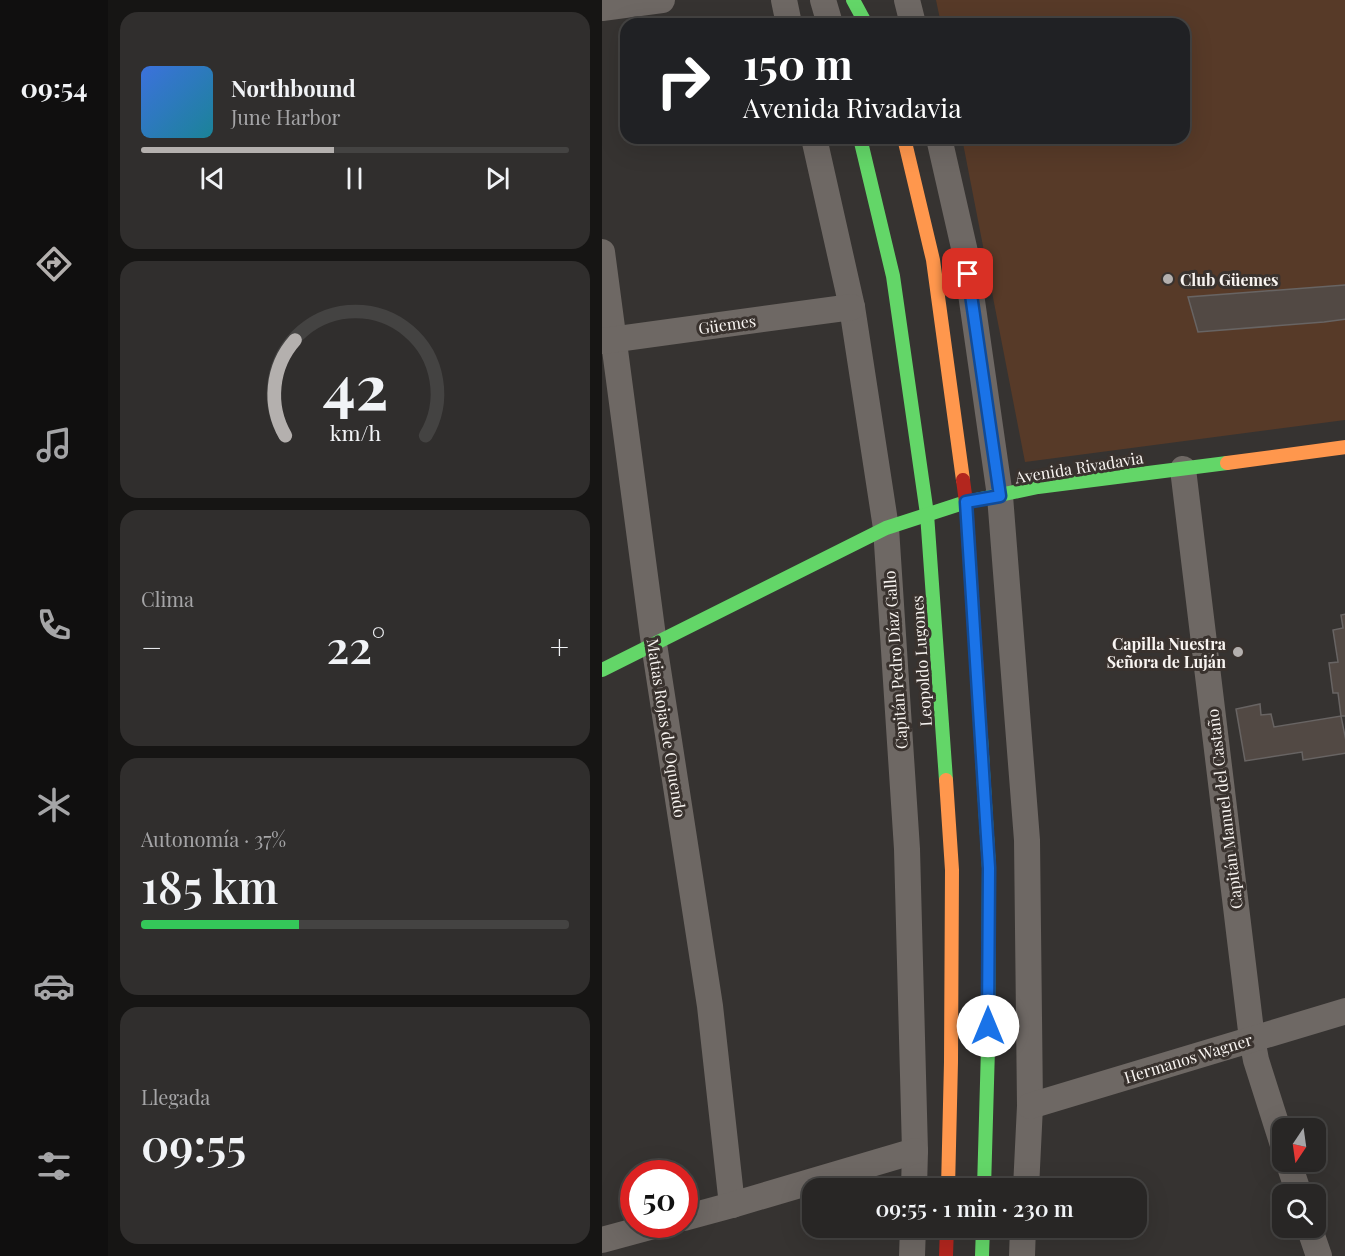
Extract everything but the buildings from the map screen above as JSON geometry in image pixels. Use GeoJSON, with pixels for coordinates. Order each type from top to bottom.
{"type":"FeatureCollection","features":[{"type":"Feature","properties":{"kind":"main road"},"geometry":{"type":"LineString","coordinates":[[853,0],[863,18]]}},
{"type":"Feature","properties":{"kind":"main road","name":"Leopoldo Lugones"},"geometry":{"type":"LineString","coordinates":[[861,144],[893,276],[927,514],[952,870],[948,1178]]}},
{"type":"Feature","properties":{"kind":"main road"},"geometry":{"type":"LineString","coordinates":[[905,144],[933,260],[966,502],[989,868],[984,1178]]}},
{"type":"Feature","properties":{"kind":"main road","name":"Avenida Rivadavia"},"geometry":{"type":"LineString","coordinates":[[602,670],[886,528],[966,502],[1038,487],[1346,447]]}},
{"type":"Feature","properties":{"kind":"main road"},"geometry":{"type":"LineString","coordinates":[[946,1256],[947,1238]]}},
{"type":"Feature","properties":{"kind":"main road"},"geometry":{"type":"LineString","coordinates":[[982,1256],[983,1238]]}},
{"type":"Feature","properties":{"kind":"street"},"geometry":{"type":"LineString","coordinates":[[602,8],[662,0]]}},
{"type":"Feature","properties":{"kind":"street"},"geometry":{"type":"LineString","coordinates":[[784,0],[788,18]]}},
{"type":"Feature","properties":{"kind":"street"},"geometry":{"type":"LineString","coordinates":[[869,0],[874,18]]}},
{"type":"Feature","properties":{"kind":"street"},"geometry":{"type":"LineString","coordinates":[[907,0],[912,18]]}},
{"type":"Feature","properties":{"kind":"street","name":"Capitán Pedro Díaz Gallo"},"geometry":{"type":"LineString","coordinates":[[815,144],[852,307],[886,528],[908,849],[914,1178]]}},
{"type":"Feature","properties":{"kind":"street"},"geometry":{"type":"LineString","coordinates":[[940,144],[965,252],[1000,496],[1027,840],[1030,1106],[1026,1178]]}},
{"type":"Feature","properties":{"kind":"street","name":"Matias Rojas de Oquendo"},"geometry":{"type":"LineString","coordinates":[[602,252],[608,340],[710,1006],[732,1205]]}},
{"type":"Feature","properties":{"kind":"street","name":"Güemes"},"geometry":{"type":"LineString","coordinates":[[608,340],[852,307]]}},
{"type":"Feature","properties":{"kind":"street","name":"Capitán Manuel del Castaño"},"geometry":{"type":"LineString","coordinates":[[1183,469],[1252,1039],[1256,1060],[1274,1118]]}},
{"type":"Feature","properties":{"kind":"street","name":"Hermanos Wagner"},"geometry":{"type":"LineString","coordinates":[[1030,1106],[1346,1011]]}},
{"type":"Feature","properties":{"kind":"street"},"geometry":{"type":"LineString","coordinates":[[698,1214],[915,1151]]}},
{"type":"Feature","properties":{"kind":"street"},"geometry":{"type":"LineString","coordinates":[[602,1240],[620,1235]]}},
{"type":"Feature","properties":{"kind":"street"},"geometry":{"type":"LineString","coordinates":[[912,1238],[912,1256]]}},
{"type":"Feature","properties":{"kind":"street"},"geometry":{"type":"LineString","coordinates":[[1022,1256],[1023,1238]]}},
{"type":"Feature","properties":{"kind":"street"},"geometry":{"type":"LineString","coordinates":[[1313,1238],[1319,1256]]}},
{"type":"Feature","properties":{"kind":"shaded area","name":"Club Güemes"},"geometry":{"type":"Polygon","coordinates":[[[936,0],[1345,0],[1345,420],[1025,462],[963,144],[1190,144],[1190,18],[940,18],[936,0]]]}},
{"type":"Feature","properties":{"kind":"traffic: fast"},"geometry":{"type":"LineString","coordinates":[[853,0],[863,18]]}},
{"type":"Feature","properties":{"kind":"traffic: fast"},"geometry":{"type":"LineString","coordinates":[[861,144],[893,276],[927,514],[946,780]]}},
{"type":"Feature","properties":{"kind":"traffic: fast"},"geometry":{"type":"LineString","coordinates":[[602,670],[886,528],[966,502],[1038,487],[1227,463]]}},
{"type":"Feature","properties":{"kind":"traffic: fast"},"geometry":{"type":"LineString","coordinates":[[981,738],[989,868],[984,1178]]}},
{"type":"Feature","properties":{"kind":"traffic: fast"},"geometry":{"type":"LineString","coordinates":[[982,1256],[983,1238]]}},
{"type":"Feature","properties":{"kind":"traffic: slow"},"geometry":{"type":"LineString","coordinates":[[905,144],[933,260],[963,480]]}},
{"type":"Feature","properties":{"kind":"traffic: slow"},"geometry":{"type":"LineString","coordinates":[[1227,463],[1346,447]]}},
{"type":"Feature","properties":{"kind":"traffic: slow"},"geometry":{"type":"LineString","coordinates":[[946,780],[952,870],[948,1178]]}},
{"type":"Feature","properties":{"kind":"traffic: jam"},"geometry":{"type":"LineString","coordinates":[[963,480],[981,738]]}},
{"type":"Feature","properties":{"kind":"traffic: jam"},"geometry":{"type":"LineString","coordinates":[[946,1256],[947,1238]]}},
{"type":"Feature","properties":{"kind":"place","name":"Club Güemes"},"geometry":{"type":"Point","coordinates":[1168,279]}},
{"type":"Feature","properties":{"kind":"place","name":"Capilla Nuestra Señora de Luján"},"geometry":{"type":"Point","coordinates":[1238,652]}},
{"type":"Feature","properties":{"kind":"route"},"geometry":{"type":"LineString","coordinates":[[968,274],[1000,496],[966,502],[989,868],[988,1026]]}}]}
